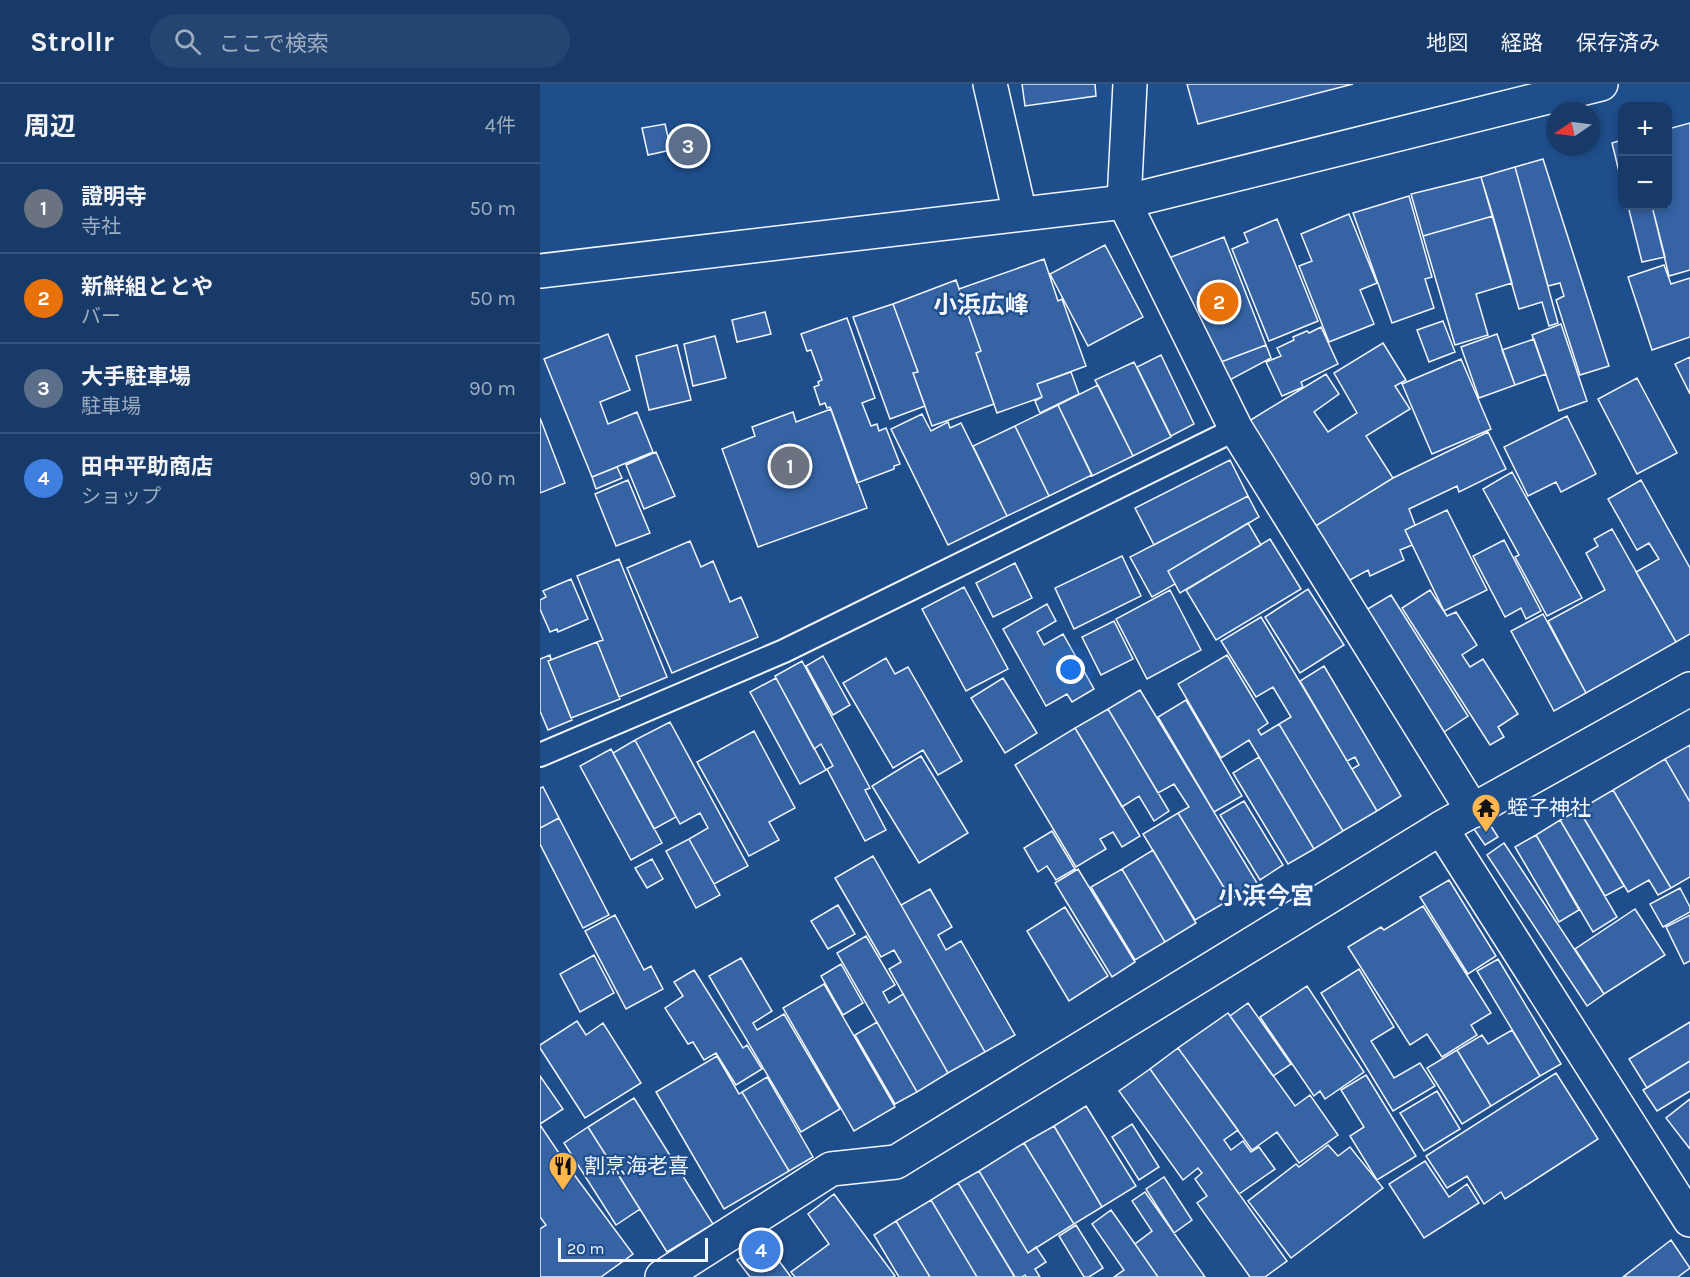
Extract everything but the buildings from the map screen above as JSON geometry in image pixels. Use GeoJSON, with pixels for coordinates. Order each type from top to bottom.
{"type":"FeatureCollection","features":[{"type":"Feature","properties":{"kind":"street"},"geometry":{"type":"LineString","coordinates":[[990,84],[1020,214]]}},
{"type":"Feature","properties":{"kind":"street"},"geometry":{"type":"LineString","coordinates":[[1130,84],[1124,202],[1236,429],[1473,811]]}},
{"type":"Feature","properties":{"kind":"street"},"geometry":{"type":"LineString","coordinates":[[540,270],[1124,202],[1601,84]]}},
{"type":"Feature","properties":{"kind":"street"},"geometry":{"type":"LineString","coordinates":[[662,1277],[831,1169],[896,1162],[1441,828],[1690,690]]}},
{"type":"Feature","properties":{"kind":"street"},"geometry":{"type":"LineString","coordinates":[[1441,828],[1690,1220]]}},
{"type":"Feature","properties":{"kind":"lane"},"geometry":{"type":"LineString","coordinates":[[540,755],[784,651],[1236,429]]}},
{"type":"Feature","properties":{"kind":"place","name":"大手駐車場"},"geometry":{"type":"Point","coordinates":[688,146]}},
{"type":"Feature","properties":{"kind":"place","name":"新鮮組ととや"},"geometry":{"type":"Point","coordinates":[1219,302]}},
{"type":"Feature","properties":{"kind":"place","name":"證明寺"},"geometry":{"type":"Point","coordinates":[790,466]}},
{"type":"Feature","properties":{"kind":"place","name":"蛭子神社"},"geometry":{"type":"Point","coordinates":[1486,834]}},
{"type":"Feature","properties":{"kind":"place","name":"割烹海老喜"},"geometry":{"type":"Point","coordinates":[563,1192]}},
{"type":"Feature","properties":{"kind":"place","name":"田中平助商店"},"geometry":{"type":"Point","coordinates":[761,1250]}},
{"type":"Feature","properties":{"kind":"district","name":"小浜広峰"},"geometry":{"type":"Point","coordinates":[981,305]}},
{"type":"Feature","properties":{"kind":"district","name":"小浜今宮"},"geometry":{"type":"Point","coordinates":[1266,896]}}]}
